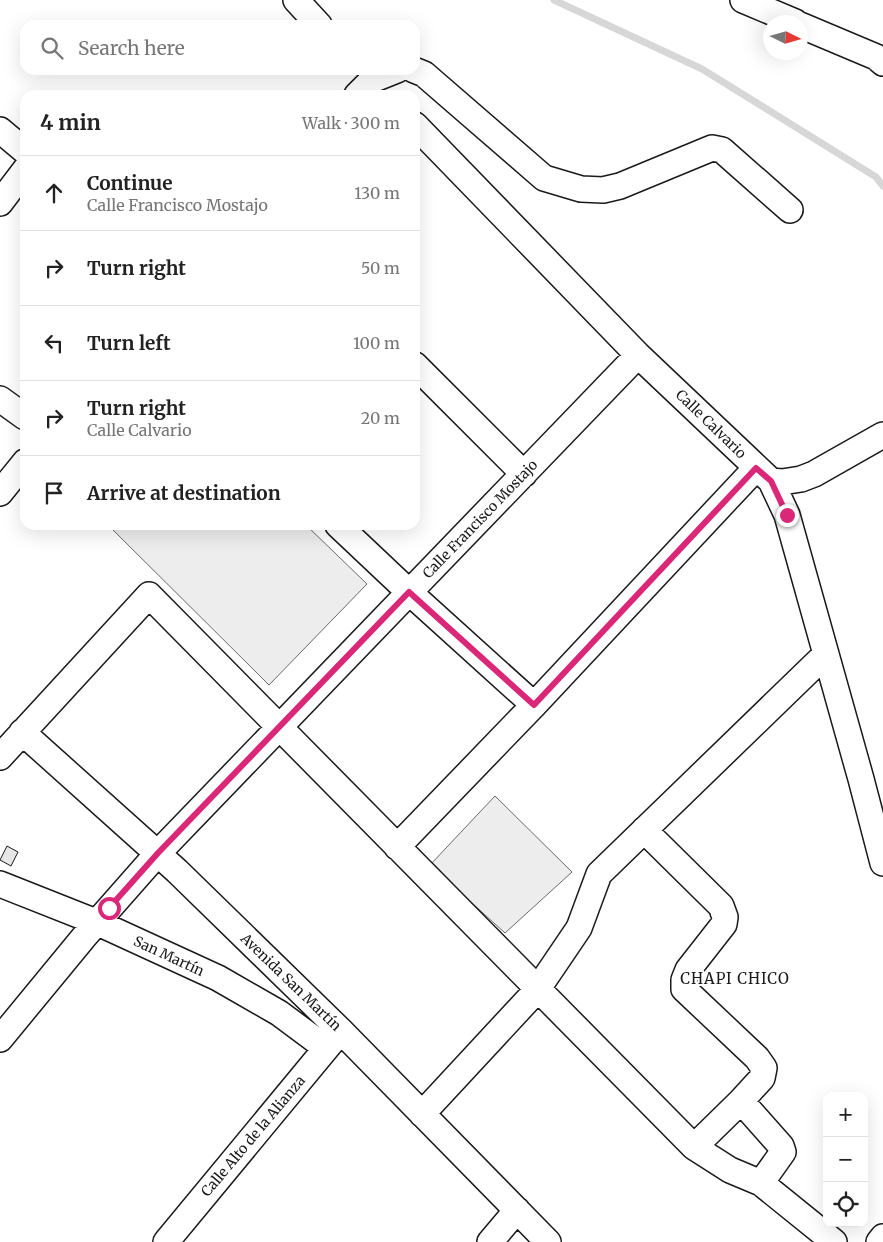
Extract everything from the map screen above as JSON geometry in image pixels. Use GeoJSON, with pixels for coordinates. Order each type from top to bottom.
{"type":"FeatureCollection","features":[{"type":"Feature","properties":{"kind":"street"},"geometry":{"type":"LineString","coordinates":[[296,0],[315,20]]}},
{"type":"Feature","properties":{"kind":"street"},"geometry":{"type":"LineString","coordinates":[[743,0],[778,15]]}},
{"type":"Feature","properties":{"kind":"street"},"geometry":{"type":"LineString","coordinates":[[808,28],[876,57],[883,63]]}},
{"type":"Feature","properties":{"kind":"street"},"geometry":{"type":"LineString","coordinates":[[420,72],[544,178],[581,189],[603,190],[620,186],[712,148],[722,150],[790,210]]}},
{"type":"Feature","properties":{"kind":"street"},"geometry":{"type":"LineString","coordinates":[[369,85],[388,75]]}},
{"type":"Feature","properties":{"kind":"street","name":"Calle Calvario"},"geometry":{"type":"LineString","coordinates":[[420,129],[638,354],[764,474],[787,515],[883,863]]}},
{"type":"Feature","properties":{"kind":"street"},"geometry":{"type":"LineString","coordinates":[[0,130],[20,147]]}},
{"type":"Feature","properties":{"kind":"street"},"geometry":{"type":"LineString","coordinates":[[0,203],[20,177]]}},
{"type":"Feature","properties":{"kind":"street","name":"Calle Francisco Mostajo"},"geometry":{"type":"LineString","coordinates":[[0,1039],[96,922],[158,853],[638,354]]}},
{"type":"Feature","properties":{"kind":"street"},"geometry":{"type":"LineString","coordinates":[[420,370],[524,474]]}},
{"type":"Feature","properties":{"kind":"street"},"geometry":{"type":"LineString","coordinates":[[0,399],[20,413]]}},
{"type":"Feature","properties":{"kind":"street"},"geometry":{"type":"LineString","coordinates":[[397,847],[534,705],[764,474],[782,482],[801,479],[822,470],[883,435]]}},
{"type":"Feature","properties":{"kind":"street"},"geometry":{"type":"LineString","coordinates":[[0,493],[20,468]]}},
{"type":"Feature","properties":{"kind":"street"},"geometry":{"type":"LineString","coordinates":[[343,530],[534,705]]}},
{"type":"Feature","properties":{"kind":"street"},"geometry":{"type":"LineString","coordinates":[[0,757],[149,595],[694,1148],[730,1170],[761,1183],[834,1242]]}},
{"type":"Feature","properties":{"kind":"street"},"geometry":{"type":"LineString","coordinates":[[422,1114],[537,990],[579,928],[598,874],[826,654]]}},
{"type":"Feature","properties":{"kind":"street","name":"Avenida San Martín"},"geometry":{"type":"LineString","coordinates":[[22,732],[158,853],[334,1039],[422,1114],[548,1242]]}},
{"type":"Feature","properties":{"kind":"street"},"geometry":{"type":"LineString","coordinates":[[644,830],[721,906],[725,917],[724,924],[688,970],[684,980],[684,989],[757,1058],[764,1068],[762,1078],[694,1148]]}},
{"type":"Feature","properties":{"kind":"street","name":"San Martín"},"geometry":{"type":"LineString","coordinates":[[0,884],[96,922],[218,978],[279,1012],[334,1039]]}},
{"type":"Feature","properties":{"kind":"street","name":"Calle Alto de la Alianza"},"geometry":{"type":"LineString","coordinates":[[166,1242],[334,1039]]}},
{"type":"Feature","properties":{"kind":"street"},"geometry":{"type":"LineString","coordinates":[[741,1101],[781,1146],[783,1152],[761,1183]]}},
{"type":"Feature","properties":{"kind":"street"},"geometry":{"type":"LineString","coordinates":[[490,1242],[517,1210]]}},
{"type":"Feature","properties":{"kind":"street"},"geometry":{"type":"LineString","coordinates":[[878,1242],[883,1237]]}},
{"type":"Feature","properties":{"kind":"shaded area"},"geometry":{"type":"Polygon","coordinates":[[[113,530],[311,530],[367,584],[269,685],[113,530]]]}},
{"type":"Feature","properties":{"kind":"shaded area"},"geometry":{"type":"Polygon","coordinates":[[[495,796],[572,872],[505,933],[430,865],[495,796]]]}},
{"type":"Feature","properties":{"kind":"building"},"geometry":{"type":"Polygon","coordinates":[[[7,846],[18,852],[11,866],[0,860],[7,846]]]}},
{"type":"Feature","properties":{"kind":"waterway"},"geometry":{"type":"LineString","coordinates":[[554,0],[702,69],[876,177],[883,186]]}},
{"type":"Feature","properties":{"kind":"district","name":"CHAPI CHICO"},"geometry":{"type":"Point","coordinates":[735,979]}},
{"type":"Feature","properties":{"kind":"route"},"geometry":{"type":"LineString","coordinates":[[109,908],[158,853],[409,592],[534,705],[756,468],[771,481],[787,515]]}}]}
